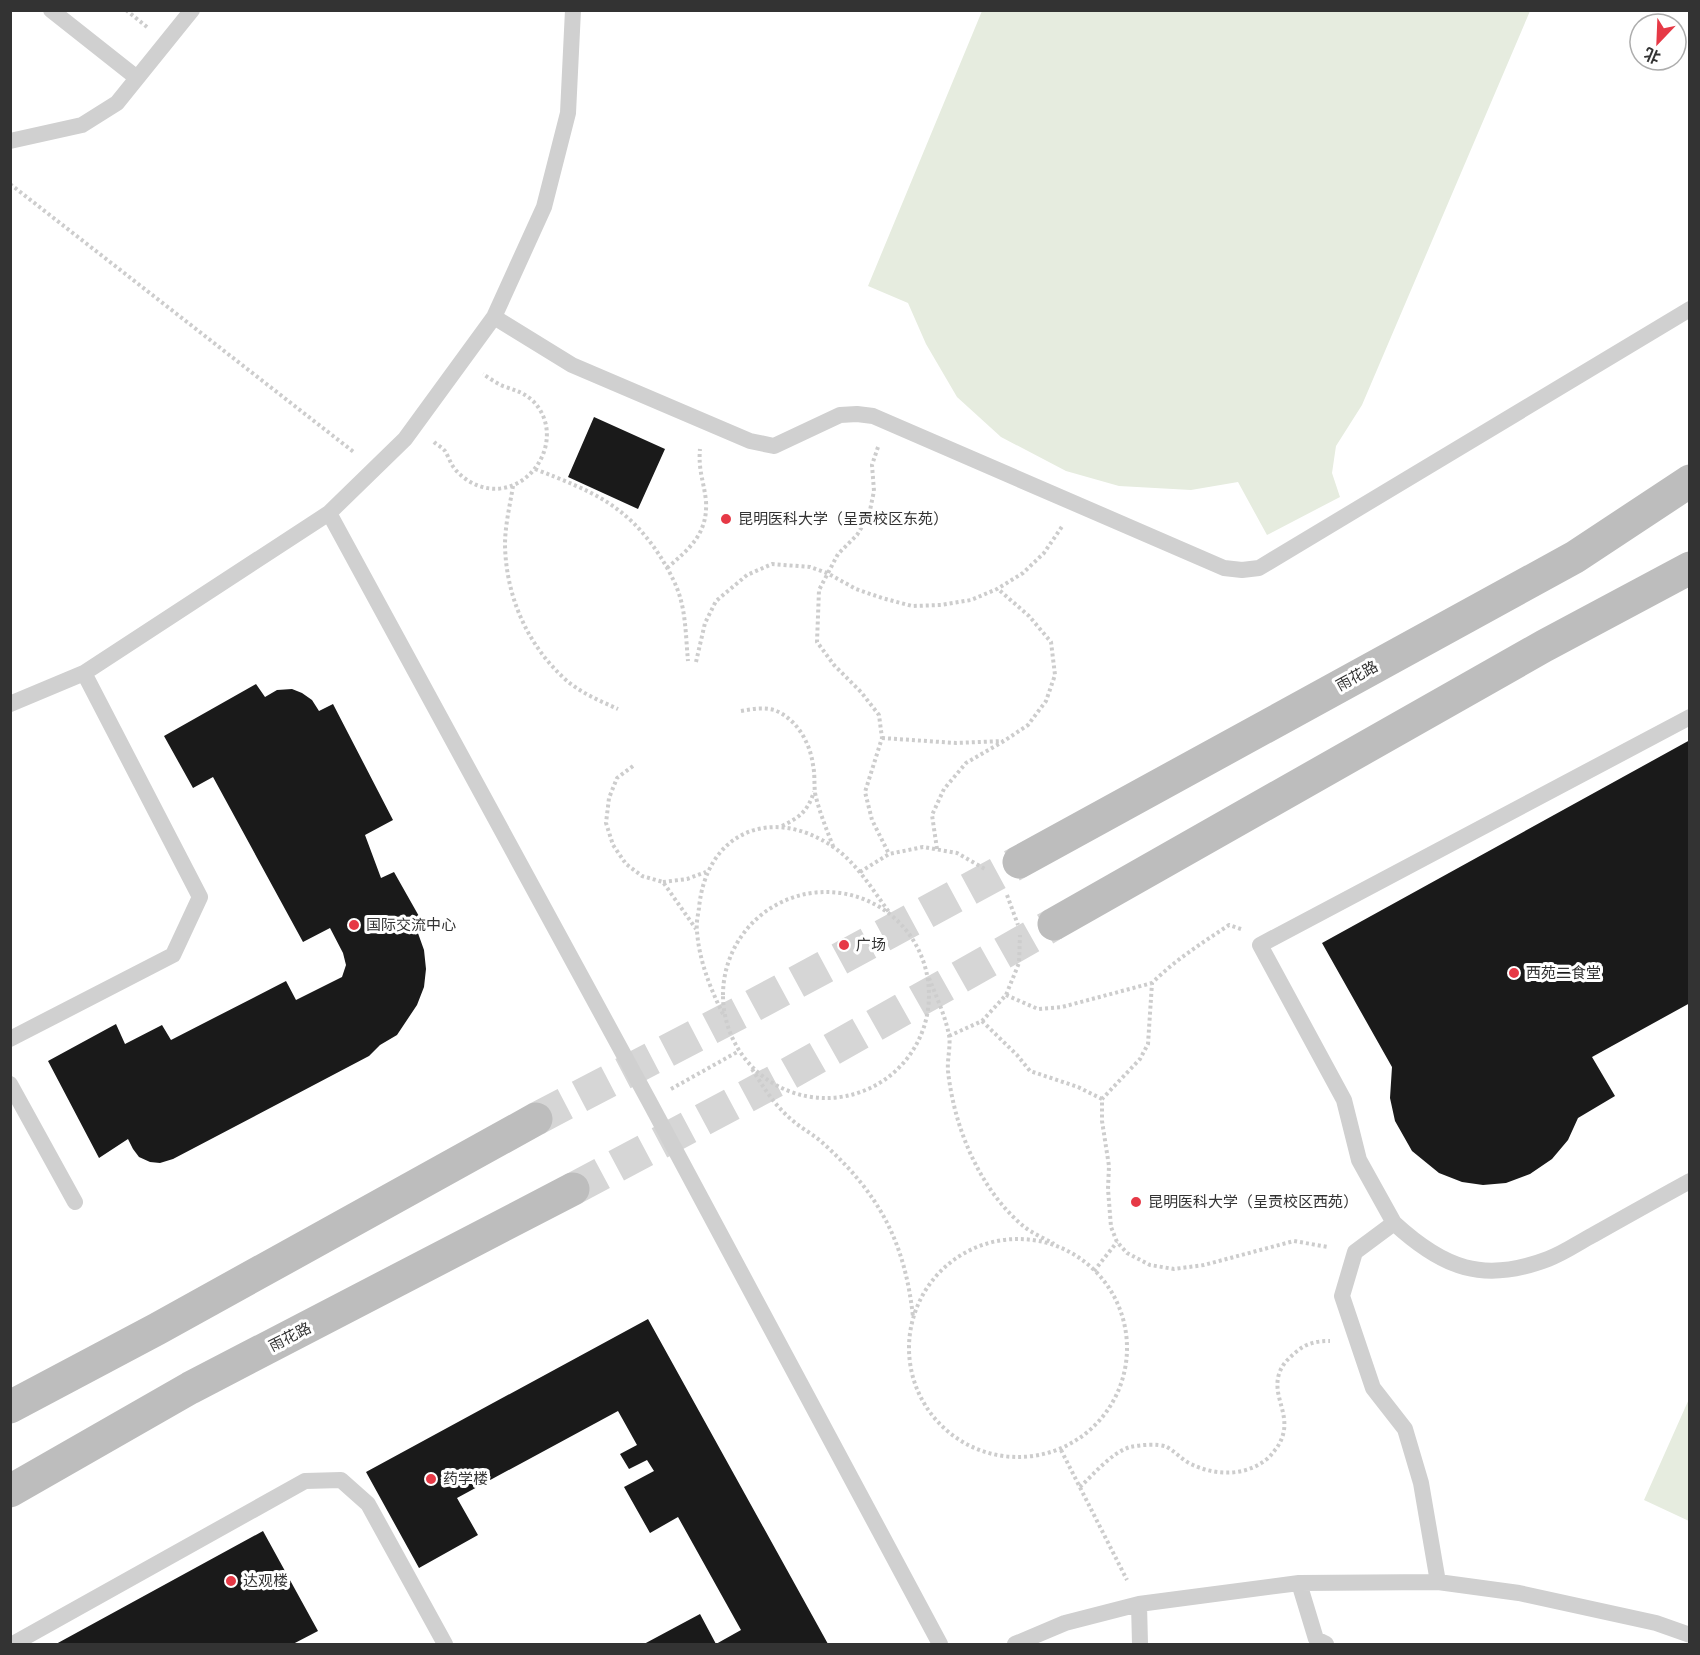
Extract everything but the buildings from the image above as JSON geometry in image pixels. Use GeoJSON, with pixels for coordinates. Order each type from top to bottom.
{"type":"FeatureCollection","features":[{"type":"Feature","properties":{"kind":"street","name":"雨花路"},"geometry":{"type":"LineString","coordinates":[[1010,875],[1575,557],[1689,481]]}},
{"type":"Feature","properties":{"kind":"street"},"geometry":{"type":"LineString","coordinates":[[1054,924],[1544,646],[1689,568]]}},
{"type":"Feature","properties":{"kind":"street"},"geometry":{"type":"LineString","coordinates":[[10,1407],[536,1119]]}},
{"type":"Feature","properties":{"kind":"street","name":"雨花路"},"geometry":{"type":"LineString","coordinates":[[10,1491],[190,1389],[573,1189]]}},
{"type":"Feature","properties":{"kind":"lane"},"geometry":{"type":"LineString","coordinates":[[51,10],[137,78]]}},
{"type":"Feature","properties":{"kind":"lane"},"geometry":{"type":"LineString","coordinates":[[10,141],[82,125],[117,103],[192,10]]}},
{"type":"Feature","properties":{"kind":"lane"},"geometry":{"type":"LineString","coordinates":[[10,704],[84,673],[329,513],[405,439],[494,317],[543,207],[568,113],[573,10]]}},
{"type":"Feature","properties":{"kind":"lane"},"geometry":{"type":"LineString","coordinates":[[494,317],[572,365],[750,441],[774,446],[840,416],[858,414],[873,416],[1224,568],[1242,570],[1259,568],[1689,309]]}},
{"type":"Feature","properties":{"kind":"lane"},"geometry":{"type":"LineString","coordinates":[[329,513],[649,1101],[940,1644]]}},
{"type":"Feature","properties":{"kind":"lane"},"geometry":{"type":"LineString","coordinates":[[10,1039],[173,955],[200,897],[84,673]]}},
{"type":"Feature","properties":{"kind":"lane"},"geometry":{"type":"LineString","coordinates":[[1689,717],[1260,945],[1344,1100],[1359,1160],[1394,1223],[1417,1244],[1441,1259],[1468,1269],[1497,1272],[1549,1259],[1689,1180]]}},
{"type":"Feature","properties":{"kind":"lane"},"geometry":{"type":"LineString","coordinates":[[10,1084],[75,1202]]}},
{"type":"Feature","properties":{"kind":"lane"},"geometry":{"type":"LineString","coordinates":[[1394,1223],[1355,1251],[1342,1296],[1373,1388],[1405,1429],[1421,1483],[1438,1582]]}},
{"type":"Feature","properties":{"kind":"lane"},"geometry":{"type":"LineString","coordinates":[[13,1644],[305,1481],[341,1480],[368,1503],[445,1644]]}},
{"type":"Feature","properties":{"kind":"lane"},"geometry":{"type":"LineString","coordinates":[[1015,1644],[1065,1623],[1139,1605],[1299,1583],[1438,1582],[1542,1598],[1656,1623],[1689,1635]]}},
{"type":"Feature","properties":{"kind":"lane"},"geometry":{"type":"LineString","coordinates":[[1299,1583],[1316,1639],[1326,1644]]}},
{"type":"Feature","properties":{"kind":"lane"},"geometry":{"type":"LineString","coordinates":[[1139,1605],[1140,1644]]}},
{"type":"Feature","properties":{"kind":"path"},"geometry":{"type":"LineString","coordinates":[[10,184],[374,469]]}},
{"type":"Feature","properties":{"kind":"path"},"geometry":{"type":"LineString","coordinates":[[415,426],[445,451],[452,466],[464,479],[479,486],[497,489],[513,486],[528,477],[540,464],[546,448],[547,431],[542,415],[532,401],[518,390],[502,385],[461,362]]}},
{"type":"Feature","properties":{"kind":"path"},"geometry":{"type":"LineString","coordinates":[[889,422],[872,465],[874,491],[869,515],[858,535],[838,554],[819,590],[817,642],[834,665],[861,692],[879,715],[882,738],[865,792],[872,820],[889,854]]}},
{"type":"Feature","properties":{"kind":"path"},"geometry":{"type":"LineString","coordinates":[[667,568],[702,532],[706,502],[698,466],[700,448],[709,423]]}},
{"type":"Feature","properties":{"kind":"path"},"geometry":{"type":"LineString","coordinates":[[535,469],[589,492],[624,513],[646,535],[667,568],[680,597],[688,661]]}},
{"type":"Feature","properties":{"kind":"path"},"geometry":{"type":"LineString","coordinates":[[513,486],[505,544],[508,577],[517,610],[531,639],[566,680],[590,696],[618,709]]}},
{"type":"Feature","properties":{"kind":"path"},"geometry":{"type":"LineString","coordinates":[[696,662],[705,623],[716,601],[747,575],[772,564],[810,567],[827,573],[856,589],[912,606],[942,605],[970,600],[998,589],[1023,573],[1044,553],[1061,529],[1074,503]]}},
{"type":"Feature","properties":{"kind":"path"},"geometry":{"type":"LineString","coordinates":[[937,849],[932,815],[944,789],[966,763],[1028,725],[1046,701],[1055,675],[1051,642],[1029,616],[998,589]]}},
{"type":"Feature","properties":{"kind":"path"},"geometry":{"type":"LineString","coordinates":[[741,711],[758,708],[775,711],[795,724],[808,743],[813,765],[814,789],[833,847]]}},
{"type":"Feature","properties":{"kind":"path"},"geometry":{"type":"LineString","coordinates":[[882,738],[956,743],[1004,741]]}},
{"type":"Feature","properties":{"kind":"path"},"geometry":{"type":"LineString","coordinates":[[633,766],[617,778],[609,798],[606,823],[614,845],[626,864],[642,876],[663,882],[687,879],[707,872]]}},
{"type":"Feature","properties":{"kind":"path"},"geometry":{"type":"LineString","coordinates":[[781,826],[807,834],[833,847],[860,872],[891,915],[915,942],[949,1036],[948,1070],[954,1101],[965,1142],[980,1171],[999,1200],[1023,1226],[1086,1262],[1108,1286],[1123,1315],[1128,1347],[1124,1379],[1111,1409],[1089,1433],[1061,1450],[1021,1459],[980,1452],[945,1430],[920,1398],[908,1358],[913,1317],[909,1283],[898,1247],[881,1209],[859,1180],[824,1144],[791,1119],[771,1099],[739,1052],[709,985],[697,930],[700,900],[707,872],[719,852],[735,837],[755,830],[781,826],[798,818],[809,807],[814,789]]}},
{"type":"Feature","properties":{"kind":"path"},"geometry":{"type":"LineString","coordinates":[[860,872],[889,854],[923,847],[957,853],[987,870]]}},
{"type":"Feature","properties":{"kind":"path"},"geometry":{"type":"LineString","coordinates":[[949,1036],[982,1021],[1006,995],[1019,963],[1020,929],[1009,897],[1010,875]]}},
{"type":"Feature","properties":{"kind":"path"},"geometry":{"type":"LineString","coordinates":[[663,882],[697,930]]}},
{"type":"Feature","properties":{"kind":"path"},"geometry":{"type":"LineString","coordinates":[[724,1015],[723,979],[735,945],[757,917],[788,899],[824,892],[860,897],[891,915]]}},
{"type":"Feature","properties":{"kind":"path"},"geometry":{"type":"LineString","coordinates":[[1006,995],[1038,1009],[1062,1006],[1152,983],[1190,950],[1229,925],[1243,930],[1260,945]]}},
{"type":"Feature","properties":{"kind":"path"},"geometry":{"type":"LineString","coordinates":[[751,1067],[777,1086],[809,1097],[842,1098],[873,1087],[900,1067],[919,1041],[928,1009],[928,976]]}},
{"type":"Feature","properties":{"kind":"path"},"geometry":{"type":"LineString","coordinates":[[1152,983],[1148,1044],[1140,1059],[1102,1099],[1102,1121],[1109,1166],[1111,1227],[1117,1242],[1127,1253],[1149,1264],[1174,1269],[1204,1265],[1294,1241],[1355,1251]]}},
{"type":"Feature","properties":{"kind":"path"},"geometry":{"type":"LineString","coordinates":[[982,1021],[1030,1071],[1078,1087],[1102,1099]]}},
{"type":"Feature","properties":{"kind":"path"},"geometry":{"type":"LineString","coordinates":[[649,1101],[739,1052]]}},
{"type":"Feature","properties":{"kind":"path"},"geometry":{"type":"LineString","coordinates":[[913,1317],[931,1281],[962,1254],[993,1242],[1025,1239],[1057,1246]]}},
{"type":"Feature","properties":{"kind":"path"},"geometry":{"type":"LineString","coordinates":[[1094,1271],[1117,1242]]}},
{"type":"Feature","properties":{"kind":"path"},"geometry":{"type":"LineString","coordinates":[[1080,1487],[1113,1457],[1129,1448],[1147,1445],[1165,1446],[1191,1465],[1210,1471],[1230,1474],[1254,1467],[1269,1458],[1280,1442],[1286,1423],[1278,1390],[1279,1375],[1284,1364],[1302,1347],[1313,1342],[1328,1341],[1357,1346]]}},
{"type":"Feature","properties":{"kind":"path"},"geometry":{"type":"LineString","coordinates":[[1061,1450],[1139,1605]]}},
{"type":"Feature","properties":{"kind":"shaded area"},"geometry":{"type":"Polygon","coordinates":[[[982,11],[1530,11],[1362,405],[1336,446],[1332,473],[1340,497],[1267,535],[1238,482],[1191,490],[1119,486],[1066,471],[1001,437],[957,397],[926,344],[908,303],[868,286],[982,11]]]}},
{"type":"Feature","properties":{"kind":"shaded area"},"geometry":{"type":"Polygon","coordinates":[[[1689,1399],[1690,1521],[1644,1500],[1689,1399]]]}},
{"type":"Feature","properties":{"kind":"tunnel"},"geometry":{"type":"LineString","coordinates":[[536,1119],[745,1010],[1019,862]]}},
{"type":"Feature","properties":{"kind":"tunnel"},"geometry":{"type":"LineString","coordinates":[[573,1189],[781,1078],[1054,924]]}},
{"type":"Feature","properties":{"kind":"place","name":"昆明医科大学（呈贡校区东苑）"},"geometry":{"type":"Point","coordinates":[726,519]}},
{"type":"Feature","properties":{"kind":"place","name":"国际交流中心"},"geometry":{"type":"Point","coordinates":[354,925]}},
{"type":"Feature","properties":{"kind":"place","name":"广场"},"geometry":{"type":"Point","coordinates":[844,945]}},
{"type":"Feature","properties":{"kind":"place","name":"西苑二食堂"},"geometry":{"type":"Point","coordinates":[1514,973]}},
{"type":"Feature","properties":{"kind":"place","name":"昆明医科大学（呈贡校区西苑）"},"geometry":{"type":"Point","coordinates":[1136,1202]}},
{"type":"Feature","properties":{"kind":"place","name":"药学楼"},"geometry":{"type":"Point","coordinates":[431,1479]}},
{"type":"Feature","properties":{"kind":"place","name":"达观楼"},"geometry":{"type":"Point","coordinates":[231,1581]}}]}
